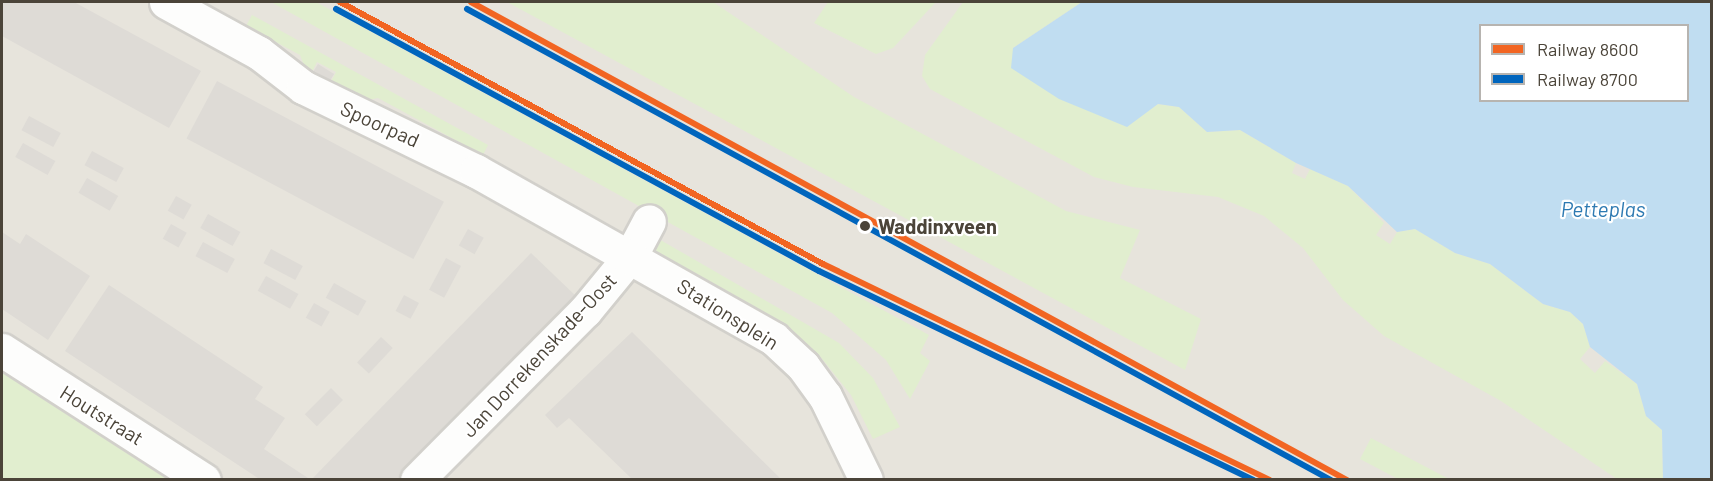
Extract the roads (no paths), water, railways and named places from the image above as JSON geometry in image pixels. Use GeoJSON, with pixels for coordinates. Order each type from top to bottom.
{"type":"FeatureCollection","features":[{"type":"Feature","properties":{"kind":"street","name":"Spoorpad"},"geometry":{"type":"LineString","coordinates":[[166,2],[259,53],[303,87],[351,113],[381,121],[631,255]]}},
{"type":"Feature","properties":{"kind":"street","name":"Jan Dorrekenskade-Oost"},"geometry":{"type":"LineString","coordinates":[[417,480],[585,311],[631,255],[649,221]]}},
{"type":"Feature","properties":{"kind":"street","name":"Stationsplein"},"geometry":{"type":"LineString","coordinates":[[631,255],[747,322],[803,366],[825,396],[866,480]]}},
{"type":"Feature","properties":{"kind":"street","name":"Houtstraat"},"geometry":{"type":"LineString","coordinates":[[2,350],[204,480]]}},
{"type":"Feature","properties":{"kind":"water","name":"Petteplas"},"geometry":{"type":"Polygon","coordinates":[[[1082,2],[1711,2],[1711,479],[1663,479],[1662,430],[1646,416],[1637,384],[1590,347],[1583,324],[1570,312],[1543,304],[1490,264],[1455,253],[1415,229],[1397,232],[1348,186],[1296,163],[1240,130],[1207,132],[1179,107],[1158,104],[1127,127],[1059,99],[1011,68],[1013,48],[1082,2]]]}},
{"type":"Feature","properties":{"kind":"rail line","name":"8600"},"geometry":{"type":"LineString","coordinates":[[340,2],[823,264],[1270,480]]}},
{"type":"Feature","properties":{"kind":"rail line","name":"8600"},"geometry":{"type":"LineString","coordinates":[[471,2],[1347,480]]}},
{"type":"Feature","properties":{"kind":"rail line","name":"8700"},"geometry":{"type":"LineString","coordinates":[[336,9],[819,271],[1253,480]]}},
{"type":"Feature","properties":{"kind":"rail line","name":"8700"},"geometry":{"type":"LineString","coordinates":[[467,9],[1331,480]]}},
{"type":"Feature","properties":{"kind":"place","name":"Waddinxveen"},"geometry":{"type":"Point","coordinates":[865,226]}}]}
